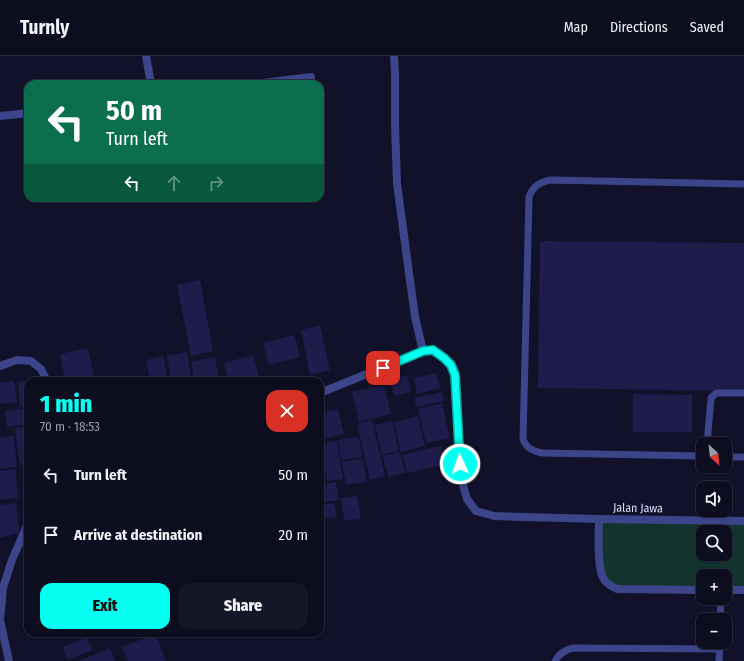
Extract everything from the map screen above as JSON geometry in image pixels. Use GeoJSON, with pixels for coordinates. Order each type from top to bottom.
{"type":"FeatureCollection","features":[{"type":"Feature","properties":{"kind":"street"},"geometry":{"type":"LineString","coordinates":[[146,56],[150,80]]}},
{"type":"Feature","properties":{"kind":"street"},"geometry":{"type":"LineString","coordinates":[[394,56],[397,184],[415,316],[423,351]]}},
{"type":"Feature","properties":{"kind":"street"},"geometry":{"type":"LineString","coordinates":[[287,80],[311,77]]}},
{"type":"Feature","properties":{"kind":"street"},"geometry":{"type":"LineString","coordinates":[[0,116],[24,113]]}},
{"type":"Feature","properties":{"kind":"street"},"geometry":{"type":"LineString","coordinates":[[324,391],[423,351],[433,350],[451,365],[455,375],[461,478],[467,499],[476,511],[494,516],[599,519]]}},
{"type":"Feature","properties":{"kind":"street"},"geometry":{"type":"LineString","coordinates":[[0,366],[17,360],[30,361],[41,368],[45,377]]}},
{"type":"Feature","properties":{"kind":"street","name":"Jalan Jawa"},"geometry":{"type":"LineString","coordinates":[[696,590],[617,589],[604,582],[600,568],[598,545],[599,519],[744,521]]}},
{"type":"Feature","properties":{"kind":"street"},"geometry":{"type":"LineString","coordinates":[[9,661],[0,620],[3,588],[12,560],[24,532]]}},
{"type":"Feature","properties":{"kind":"street"},"geometry":{"type":"LineString","coordinates":[[732,590],[744,590]]}},
{"type":"Feature","properties":{"kind":"lane"},"geometry":{"type":"LineString","coordinates":[[696,456],[543,453],[531,449],[524,442],[529,197],[532,190],[537,185],[544,181],[551,180],[744,184]]}},
{"type":"Feature","properties":{"kind":"lane"},"geometry":{"type":"LineString","coordinates":[[708,437],[711,398],[719,393],[744,393]]}},
{"type":"Feature","properties":{"kind":"lane"},"geometry":{"type":"LineString","coordinates":[[732,456],[744,457]]}},
{"type":"Feature","properties":{"kind":"lane"},"geometry":{"type":"LineString","coordinates":[[555,661],[561,653],[574,648],[696,646]]}},
{"type":"Feature","properties":{"kind":"lane"},"geometry":{"type":"LineString","coordinates":[[719,649],[719,661]]}},
{"type":"Feature","properties":{"kind":"green space"},"geometry":{"type":"Polygon","coordinates":[[[599,519],[744,521],[744,590],[732,590],[732,569],[696,569],[696,590],[617,589],[605,581],[599,519]]]}},
{"type":"Feature","properties":{"kind":"building"},"geometry":{"type":"Polygon","coordinates":[[[540,241],[744,243],[744,391],[538,388],[540,241]]]}},
{"type":"Feature","properties":{"kind":"building"},"geometry":{"type":"Polygon","coordinates":[[[200,280],[213,351],[191,356],[177,285],[200,280]]]}},
{"type":"Feature","properties":{"kind":"building"},"geometry":{"type":"Polygon","coordinates":[[[320,325],[330,370],[310,375],[301,330],[320,325]]]}},
{"type":"Feature","properties":{"kind":"building"},"geometry":{"type":"Polygon","coordinates":[[[294,335],[300,357],[269,365],[263,343],[294,335]]]}},
{"type":"Feature","properties":{"kind":"building"},"geometry":{"type":"Polygon","coordinates":[[[88,348],[94,376],[64,377],[60,354],[88,348]]]}},
{"type":"Feature","properties":{"kind":"building"},"geometry":{"type":"Polygon","coordinates":[[[187,352],[191,377],[170,377],[167,356],[187,352]]]}},
{"type":"Feature","properties":{"kind":"building"},"geometry":{"type":"Polygon","coordinates":[[[253,355],[259,377],[227,377],[224,363],[253,355]]]}},
{"type":"Feature","properties":{"kind":"building"},"geometry":{"type":"Polygon","coordinates":[[[163,356],[167,377],[149,377],[146,360],[163,356]]]}},
{"type":"Feature","properties":{"kind":"building"},"geometry":{"type":"Polygon","coordinates":[[[215,357],[218,377],[193,377],[191,362],[215,357]]]}},
{"type":"Feature","properties":{"kind":"building"},"geometry":{"type":"Polygon","coordinates":[[[436,373],[440,388],[417,394],[414,378],[436,373]]]}},
{"type":"Feature","properties":{"kind":"building"},"geometry":{"type":"Polygon","coordinates":[[[407,375],[411,392],[394,396],[390,379],[407,375]]]}},
{"type":"Feature","properties":{"kind":"building"},"geometry":{"type":"Polygon","coordinates":[[[14,381],[17,402],[0,404],[0,383],[14,381]]]}},
{"type":"Feature","properties":{"kind":"building"},"geometry":{"type":"Polygon","coordinates":[[[24,381],[24,406],[20,406],[18,382],[24,381]]]}},
{"type":"Feature","properties":{"kind":"building"},"geometry":{"type":"Polygon","coordinates":[[[384,385],[391,414],[359,422],[352,392],[384,385]]]}},
{"type":"Feature","properties":{"kind":"building"},"geometry":{"type":"Polygon","coordinates":[[[442,392],[444,401],[416,407],[414,398],[442,392]]]}},
{"type":"Feature","properties":{"kind":"building"},"geometry":{"type":"Polygon","coordinates":[[[633,394],[692,395],[692,432],[633,432],[633,394]]]}},
{"type":"Feature","properties":{"kind":"building"},"geometry":{"type":"Polygon","coordinates":[[[442,403],[450,438],[426,443],[418,409],[442,403]]]}},
{"type":"Feature","properties":{"kind":"building"},"geometry":{"type":"Polygon","coordinates":[[[24,409],[24,425],[7,427],[5,411],[24,409]]]}},
{"type":"Feature","properties":{"kind":"building"},"geometry":{"type":"Polygon","coordinates":[[[338,409],[344,434],[324,439],[324,412],[338,409]]]}},
{"type":"Feature","properties":{"kind":"building"},"geometry":{"type":"Polygon","coordinates":[[[418,416],[425,446],[401,452],[394,422],[418,416]]]}},
{"type":"Feature","properties":{"kind":"building"},"geometry":{"type":"Polygon","coordinates":[[[372,420],[385,476],[370,480],[357,424],[372,420]]]}},
{"type":"Feature","properties":{"kind":"building"},"geometry":{"type":"Polygon","coordinates":[[[392,421],[399,451],[382,455],[375,425],[392,421]]]}},
{"type":"Feature","properties":{"kind":"building"},"geometry":{"type":"Polygon","coordinates":[[[24,427],[24,464],[20,465],[15,428],[24,427]]]}},
{"type":"Feature","properties":{"kind":"building"},"geometry":{"type":"Polygon","coordinates":[[[14,436],[17,467],[0,469],[0,438],[14,436]]]}},
{"type":"Feature","properties":{"kind":"building"},"geometry":{"type":"Polygon","coordinates":[[[359,437],[362,457],[341,460],[338,440],[359,437]]]}},
{"type":"Feature","properties":{"kind":"building"},"geometry":{"type":"Polygon","coordinates":[[[337,441],[343,479],[327,481],[324,462],[324,443],[337,441]]]}},
{"type":"Feature","properties":{"kind":"building"},"geometry":{"type":"Polygon","coordinates":[[[441,446],[446,464],[407,473],[403,455],[441,446]]]}},
{"type":"Feature","properties":{"kind":"building"},"geometry":{"type":"Polygon","coordinates":[[[400,452],[405,473],[388,477],[383,456],[400,452]]]}},
{"type":"Feature","properties":{"kind":"building"},"geometry":{"type":"Polygon","coordinates":[[[363,459],[367,482],[346,485],[342,462],[363,459]]]}},
{"type":"Feature","properties":{"kind":"building"},"geometry":{"type":"Polygon","coordinates":[[[15,469],[18,498],[0,500],[0,471],[15,469]]]}},
{"type":"Feature","properties":{"kind":"building"},"geometry":{"type":"Polygon","coordinates":[[[336,482],[339,500],[324,502],[324,484],[336,482]]]}},
{"type":"Feature","properties":{"kind":"building"},"geometry":{"type":"Polygon","coordinates":[[[357,496],[361,518],[344,521],[341,498],[357,496]]]}},
{"type":"Feature","properties":{"kind":"building"},"geometry":{"type":"Polygon","coordinates":[[[16,503],[19,533],[0,538],[0,505],[16,503]]]}},
{"type":"Feature","properties":{"kind":"building"},"geometry":{"type":"Polygon","coordinates":[[[334,503],[337,517],[324,519],[324,504],[334,503]]]}},
{"type":"Feature","properties":{"kind":"building"},"geometry":{"type":"Polygon","coordinates":[[[87,637],[92,650],[68,660],[63,647],[87,637]]]}},
{"type":"Feature","properties":{"kind":"building"},"geometry":{"type":"Polygon","coordinates":[[[147,637],[156,637],[166,661],[128,661],[122,647],[147,637]]]}},
{"type":"Feature","properties":{"kind":"building"},"geometry":{"type":"Polygon","coordinates":[[[110,648],[115,661],[79,661],[110,648]]]}},
{"type":"Feature","properties":{"kind":"route"},"geometry":{"type":"LineString","coordinates":[[383,368],[423,351],[433,350],[451,365],[455,375],[460,464]]}}]}
